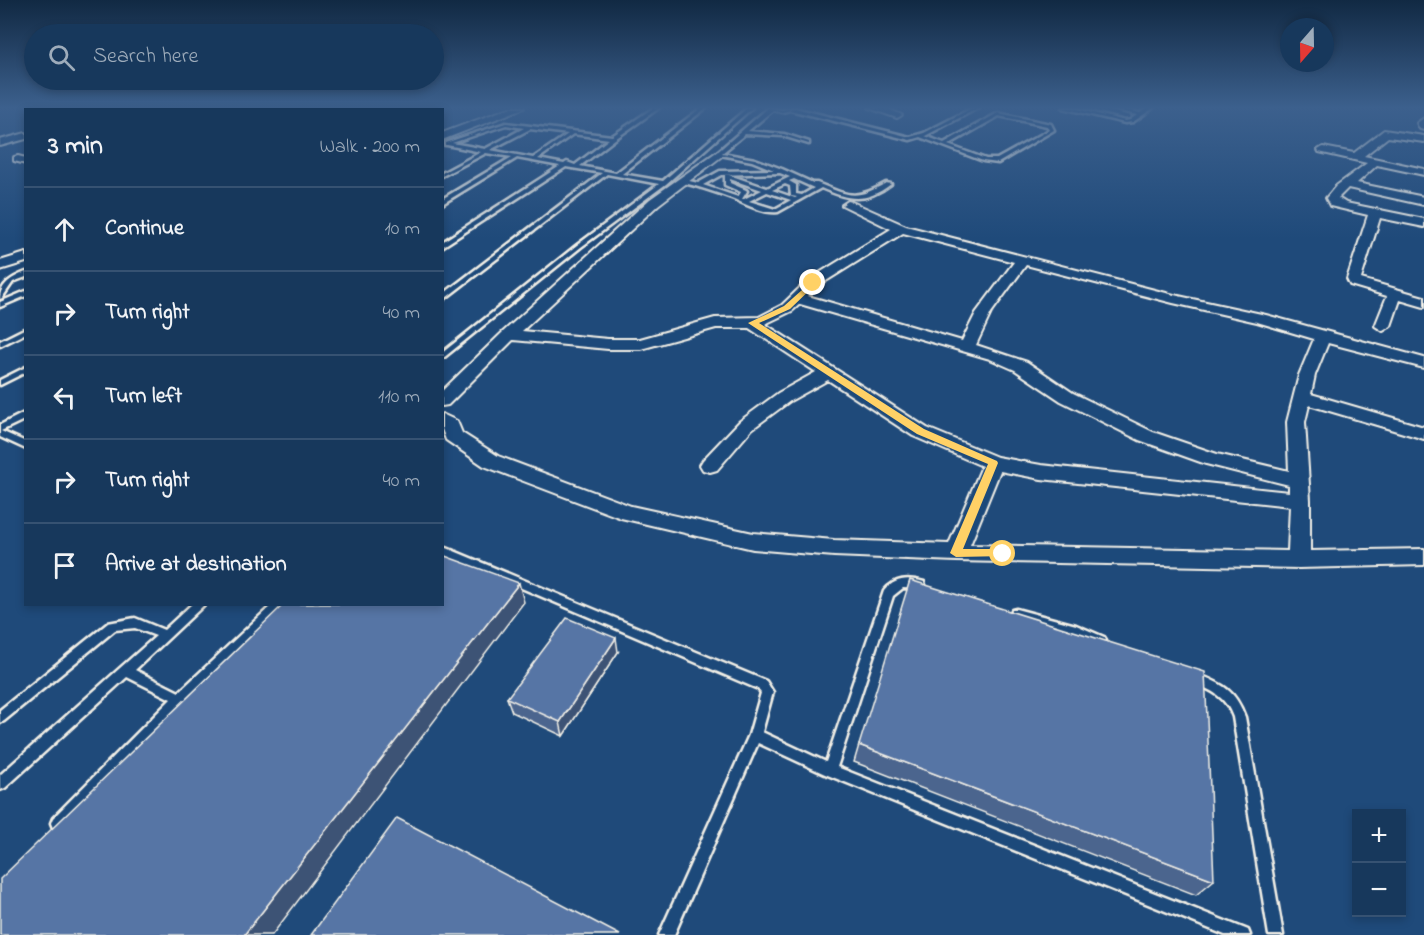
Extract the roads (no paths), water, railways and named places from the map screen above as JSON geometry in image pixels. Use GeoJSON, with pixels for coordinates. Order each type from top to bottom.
{"type":"FeatureCollection","features":[{"type":"Feature","properties":{"kind":"street"},"geometry":{"type":"LineString","coordinates":[[1329,152],[1424,172]]}},
{"type":"Feature","properties":{"kind":"street"},"geometry":{"type":"LineString","coordinates":[[1354,158],[1361,152]]}},
{"type":"Feature","properties":{"kind":"street"},"geometry":{"type":"LineString","coordinates":[[444,399],[509,335],[654,202],[718,154]]}},
{"type":"Feature","properties":{"kind":"street"},"geometry":{"type":"LineString","coordinates":[[1374,162],[1364,174],[1335,192],[1332,198],[1334,202],[1424,223]]}},
{"type":"Feature","properties":{"kind":"street"},"geometry":{"type":"LineString","coordinates":[[1347,184],[1424,201]]}},
{"type":"Feature","properties":{"kind":"street"},"geometry":{"type":"LineString","coordinates":[[848,205],[901,229],[1173,299],[1261,318],[1323,337],[1424,363]]}},
{"type":"Feature","properties":{"kind":"street"},"geometry":{"type":"LineString","coordinates":[[1375,213],[1353,279],[1359,285],[1424,302]]}},
{"type":"Feature","properties":{"kind":"street"},"geometry":{"type":"LineString","coordinates":[[509,335],[608,344],[641,344],[715,323],[752,323],[776,314],[813,283],[901,229]]}},
{"type":"Feature","properties":{"kind":"street"},"geometry":{"type":"LineString","coordinates":[[0,266],[24,258]]}},
{"type":"Feature","properties":{"kind":"street"},"geometry":{"type":"LineString","coordinates":[[967,347],[984,313],[1022,261]]}},
{"type":"Feature","properties":{"kind":"street"},"geometry":{"type":"LineString","coordinates":[[1383,326],[1395,294]]}},
{"type":"Feature","properties":{"kind":"street"},"geometry":{"type":"LineString","coordinates":[[797,298],[967,347],[1021,366],[1067,397],[1146,436],[1213,459],[1298,480]]}},
{"type":"Feature","properties":{"kind":"street"},"geometry":{"type":"LineString","coordinates":[[752,323],[920,432],[993,463],[1041,472],[1300,500]]}},
{"type":"Feature","properties":{"kind":"street"},"geometry":{"type":"LineString","coordinates":[[1299,560],[1300,500],[1296,422],[1307,375],[1323,337]]}},
{"type":"Feature","properties":{"kind":"street"},"geometry":{"type":"LineString","coordinates":[[710,465],[746,425],[784,397],[828,373]]}},
{"type":"Feature","properties":{"kind":"street"},"geometry":{"type":"LineString","coordinates":[[1302,397],[1424,432]]}},
{"type":"Feature","properties":{"kind":"street"},"geometry":{"type":"LineString","coordinates":[[444,421],[451,425],[453,436],[491,461],[628,513],[753,541],[834,548],[956,553],[1299,560],[1424,557]]}},
{"type":"Feature","properties":{"kind":"street"},"geometry":{"type":"LineString","coordinates":[[956,553],[993,463]]}},
{"type":"Feature","properties":{"kind":"lane"},"geometry":{"type":"LineString","coordinates":[[444,175],[484,152]]}},
{"type":"Feature","properties":{"kind":"lane"},"geometry":{"type":"LineString","coordinates":[[495,152],[664,183]]}},
{"type":"Feature","properties":{"kind":"lane"},"geometry":{"type":"LineString","coordinates":[[535,159],[545,152]]}},
{"type":"Feature","properties":{"kind":"lane"},"geometry":{"type":"LineString","coordinates":[[577,166],[595,152]]}},
{"type":"Feature","properties":{"kind":"lane"},"geometry":{"type":"LineString","coordinates":[[618,174],[647,152]]}},
{"type":"Feature","properties":{"kind":"lane"},"geometry":{"type":"LineString","coordinates":[[444,355],[579,246],[664,183],[700,152]]}},
{"type":"Feature","properties":{"kind":"lane"},"geometry":{"type":"LineString","coordinates":[[960,152],[985,160],[998,161],[1014,152]]}},
{"type":"Feature","properties":{"kind":"lane"},"geometry":{"type":"LineString","coordinates":[[718,154],[759,162],[849,198],[862,198],[888,184]]}},
{"type":"Feature","properties":{"kind":"lane"},"geometry":{"type":"LineString","coordinates":[[444,201],[517,156]]}},
{"type":"Feature","properties":{"kind":"lane"},"geometry":{"type":"LineString","coordinates":[[444,244],[567,164]]}},
{"type":"Feature","properties":{"kind":"lane"},"geometry":{"type":"LineString","coordinates":[[681,182],[699,185],[771,211],[818,188],[781,171],[754,174],[720,173],[699,185]]}},
{"type":"Feature","properties":{"kind":"lane"},"geometry":{"type":"LineString","coordinates":[[444,297],[607,172]]}},
{"type":"Feature","properties":{"kind":"lane"},"geometry":{"type":"LineString","coordinates":[[720,173],[795,200]]}},
{"type":"Feature","properties":{"kind":"lane"},"geometry":{"type":"LineString","coordinates":[[754,174],[763,178]]}},
{"type":"Feature","properties":{"kind":"lane"},"geometry":{"type":"LineString","coordinates":[[727,176],[727,184],[744,191],[741,201]]}},
{"type":"Feature","properties":{"kind":"lane"},"geometry":{"type":"LineString","coordinates":[[764,189],[786,182],[791,176]]}},
{"type":"Feature","properties":{"kind":"lane"},"geometry":{"type":"LineString","coordinates":[[741,201],[791,176]]}},
{"type":"Feature","properties":{"kind":"lane"},"geometry":{"type":"LineString","coordinates":[[786,182],[793,185],[793,195],[803,196]]}},
{"type":"Feature","properties":{"kind":"lane"},"geometry":{"type":"LineString","coordinates":[[0,297],[11,281],[24,275]]}},
{"type":"Feature","properties":{"kind":"lane"},"geometry":{"type":"LineString","coordinates":[[0,305],[24,294]]}},
{"type":"Feature","properties":{"kind":"lane"},"geometry":{"type":"LineString","coordinates":[[0,344],[24,331]]}},
{"type":"Feature","properties":{"kind":"lane"},"geometry":{"type":"LineString","coordinates":[[0,383],[24,370]]}},
{"type":"Feature","properties":{"kind":"lane"},"geometry":{"type":"LineString","coordinates":[[0,429],[24,415]]}},
{"type":"Feature","properties":{"kind":"lane"},"geometry":{"type":"LineString","coordinates":[[0,434],[24,445]]}},
{"type":"Feature","properties":{"kind":"lane"},"geometry":{"type":"LineString","coordinates":[[444,551],[762,685],[767,692],[755,735],[666,935]]}},
{"type":"Feature","properties":{"kind":"lane"},"geometry":{"type":"LineString","coordinates":[[830,770],[888,594],[895,585],[909,582],[931,588]]}},
{"type":"Feature","properties":{"kind":"lane"},"geometry":{"type":"LineString","coordinates":[[0,784],[198,606]]}},
{"type":"Feature","properties":{"kind":"lane"},"geometry":{"type":"LineString","coordinates":[[49,832],[180,698],[279,606]]}},
{"type":"Feature","properties":{"kind":"lane"},"geometry":{"type":"LineString","coordinates":[[1009,611],[1076,630],[1107,643]]}},
{"type":"Feature","properties":{"kind":"lane"},"geometry":{"type":"LineString","coordinates":[[0,717],[112,626],[135,623],[165,635]]}},
{"type":"Feature","properties":{"kind":"lane"},"geometry":{"type":"LineString","coordinates":[[125,671],[180,698]]}},
{"type":"Feature","properties":{"kind":"lane"},"geometry":{"type":"LineString","coordinates":[[1190,676],[1221,688],[1234,703],[1239,717],[1276,935]]}},
{"type":"Feature","properties":{"kind":"lane"},"geometry":{"type":"LineString","coordinates":[[755,735],[830,770],[1243,935]]}}]}
